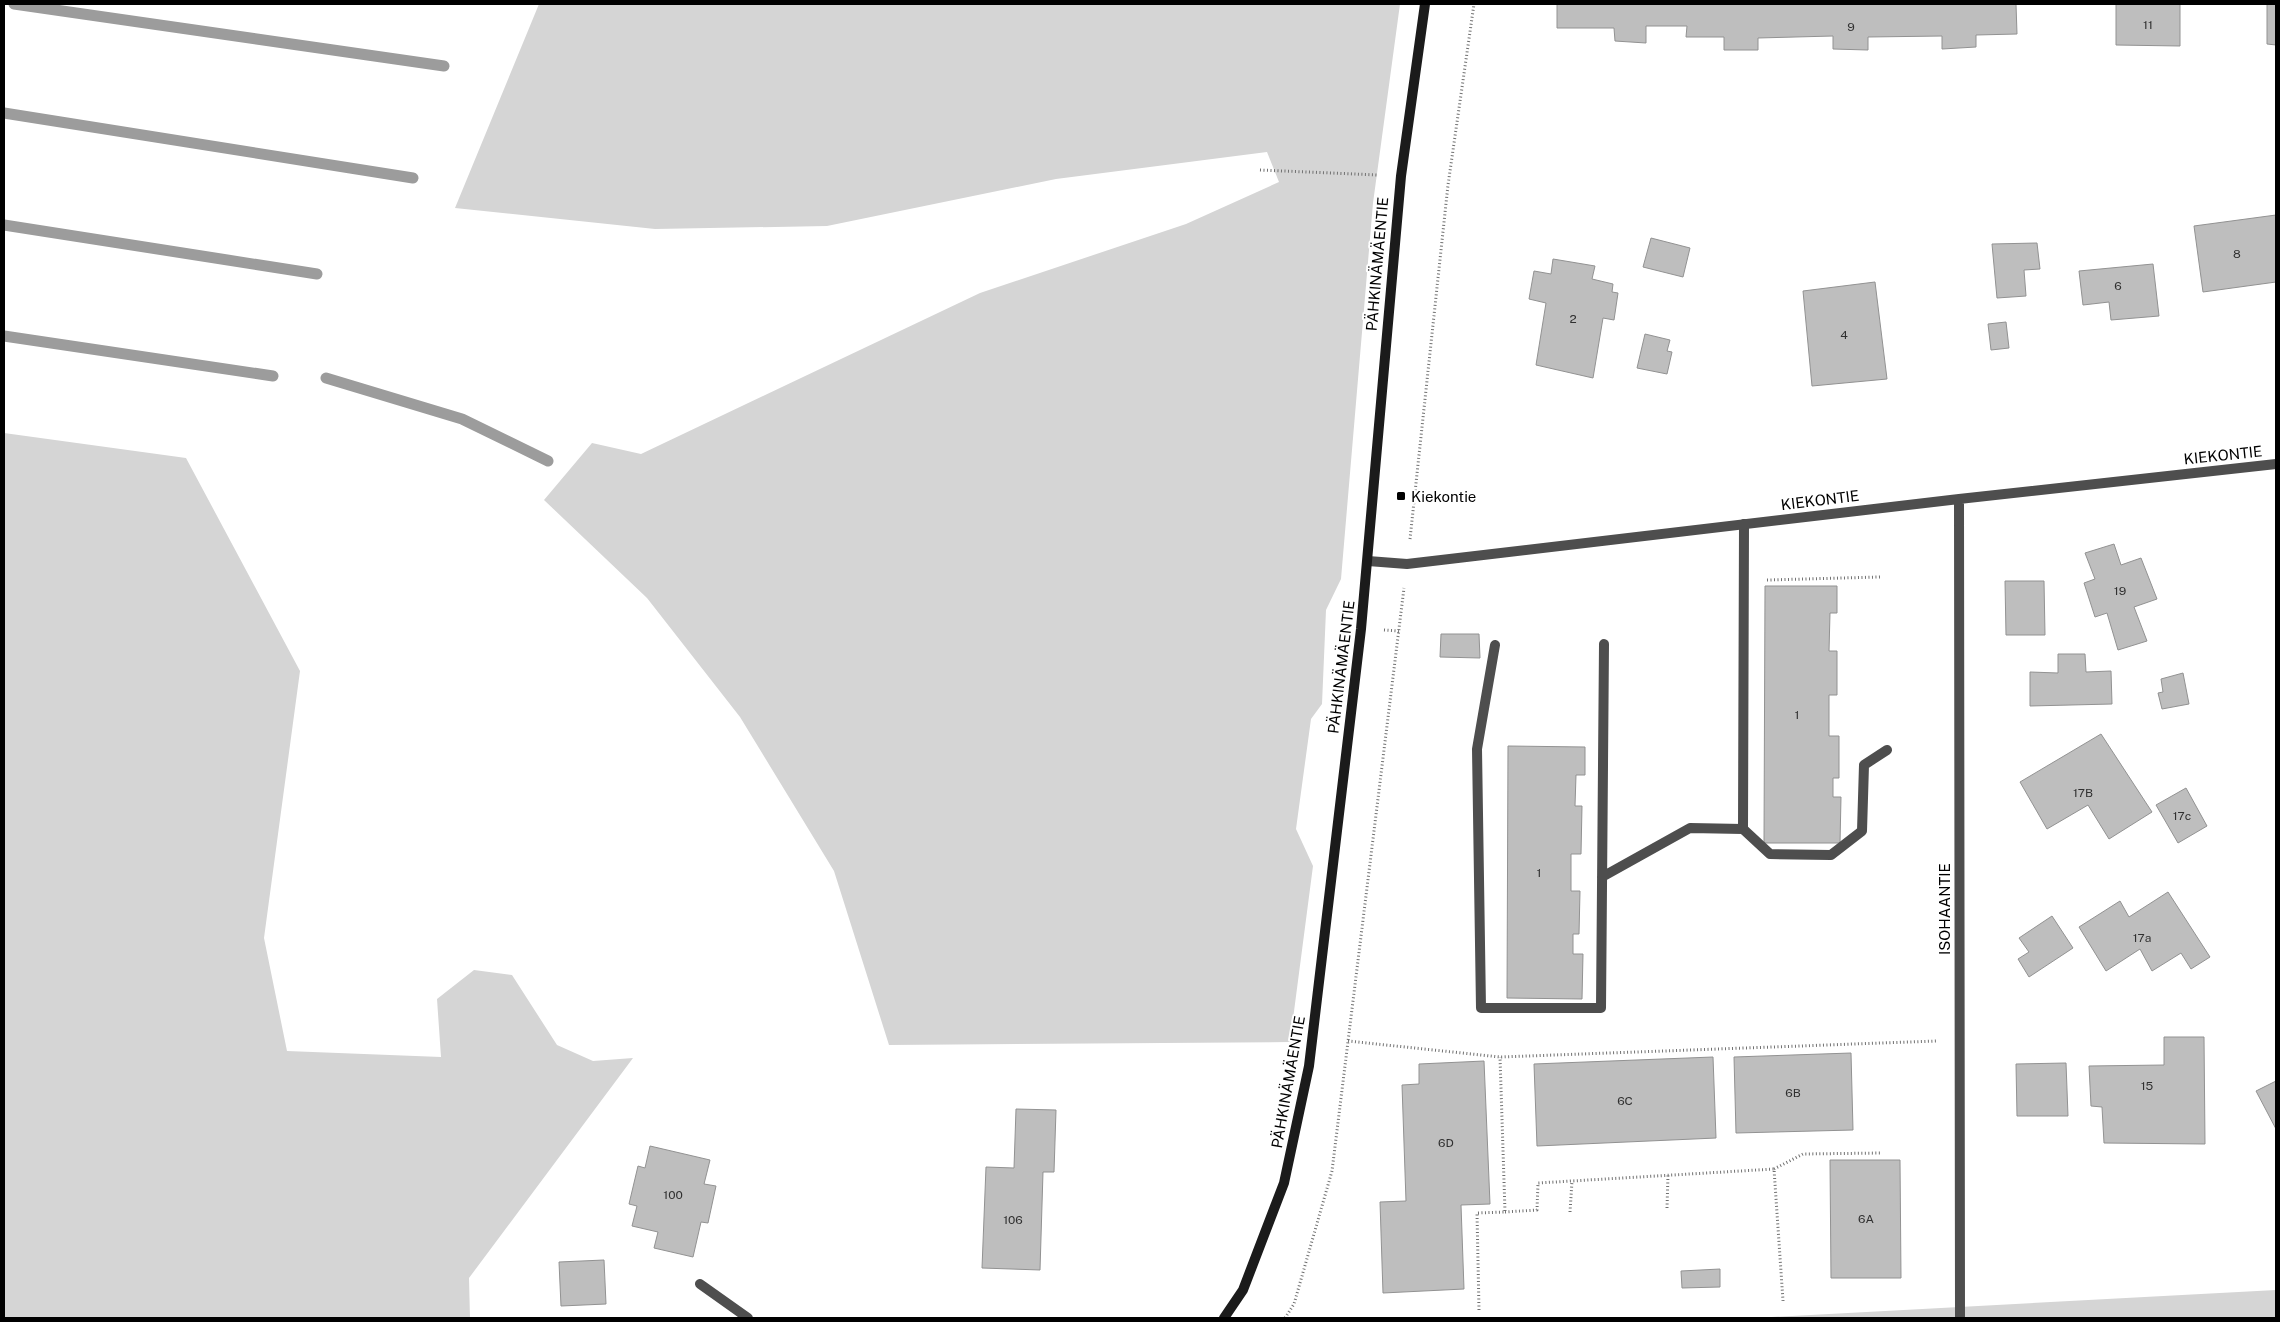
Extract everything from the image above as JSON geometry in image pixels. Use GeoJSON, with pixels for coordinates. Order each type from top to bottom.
{"type":"FeatureCollection","features":[{"type":"Feature","properties":{"kind":"street","name":"PÄHKINÄMÄENTIE"},"geometry":{"type":"LineString","coordinates":[[1224,1318],[1243,1290],[1284,1183],[1309,1066],[1368,561],[1401,176],[1425,4]]}},
{"type":"Feature","properties":{"kind":"street","name":"KIEKONTIE"},"geometry":{"type":"LineString","coordinates":[[1368,561],[1407,564],[2276,464]]}},
{"type":"Feature","properties":{"kind":"street","name":"ISOHAANTIE"},"geometry":{"type":"LineString","coordinates":[[1959,499],[1960,1318]]}},
{"type":"Feature","properties":{"kind":"street"},"geometry":{"type":"LineString","coordinates":[[1744,524],[1744,829]]}},
{"type":"Feature","properties":{"kind":"street"},"geometry":{"type":"LineString","coordinates":[[1495,645],[1477,749],[1481,1008],[1601,1008],[1604,644]]}},
{"type":"Feature","properties":{"kind":"street"},"geometry":{"type":"LineString","coordinates":[[1602,877],[1690,828],[1744,829],[1770,854],[1831,855],[1862,831],[1864,765],[1888,750]]}},
{"type":"Feature","properties":{"kind":"street"},"geometry":{"type":"LineString","coordinates":[[700,1284],[748,1318]]}},
{"type":"Feature","properties":{"kind":"path"},"geometry":{"type":"LineString","coordinates":[[1285,1318],[1294,1304],[1332,1171],[1407,564],[1448,185],[1474,4]]}},
{"type":"Feature","properties":{"kind":"path"},"geometry":{"type":"LineString","coordinates":[[1260,170],[1401,176]]}},
{"type":"Feature","properties":{"kind":"path"},"geometry":{"type":"LineString","coordinates":[[1744,580],[1880,577]]}},
{"type":"Feature","properties":{"kind":"path"},"geometry":{"type":"LineString","coordinates":[[1348,1041],[1500,1057],[1959,1041]]}},
{"type":"Feature","properties":{"kind":"path"},"geometry":{"type":"LineString","coordinates":[[1500,1057],[1505,1212]]}},
{"type":"Feature","properties":{"kind":"path"},"geometry":{"type":"LineString","coordinates":[[1479,1310],[1477,1213],[1537,1210],[1538,1183],[1774,1169],[1803,1154],[1882,1153]]}},
{"type":"Feature","properties":{"kind":"path"},"geometry":{"type":"LineString","coordinates":[[1774,1169],[1782,1301]]}},
{"type":"Feature","properties":{"kind":"path"},"geometry":{"type":"LineString","coordinates":[[1667,1208],[1668,1175]]}},
{"type":"Feature","properties":{"kind":"path"},"geometry":{"type":"LineString","coordinates":[[1570,1212],[1572,1181]]}},
{"type":"Feature","properties":{"kind":"shaded area"},"geometry":{"type":"Polygon","coordinates":[[[539,4],[1400,4],[1373,203],[1341,579],[1326,610],[1322,704],[1311,719],[1296,829],[1313,866],[1290,1042],[889,1045],[834,871],[740,717],[647,598],[544,500],[592,443],[641,454],[980,293],[1186,224],[1279,182],[1267,152],[1056,179],[827,226],[655,229],[455,208],[539,4]]]}},
{"type":"Feature","properties":{"kind":"shaded area"},"geometry":{"type":"Polygon","coordinates":[[[4,433],[186,458],[300,671],[264,938],[287,1051],[441,1057],[437,999],[474,970],[512,975],[557,1045],[593,1061],[633,1058],[469,1278],[470,1318],[4,1318],[4,433]]]}},
{"type":"Feature","properties":{"kind":"shaded area"},"geometry":{"type":"Polygon","coordinates":[[[2276,1290],[2276,1318],[1754,1318],[2276,1290]]]}},
{"type":"Feature","properties":{"kind":"building"},"geometry":{"type":"Polygon","coordinates":[[[1557,4],[2016,4],[2017,34],[1976,35],[1976,47],[1942,49],[1942,36],[1868,37],[1868,50],[1833,49],[1833,36],[1758,38],[1758,50],[1724,50],[1724,37],[1686,37],[1687,26],[1646,26],[1646,43],[1615,41],[1614,28],[1557,28],[1557,4]]]}},
{"type":"Feature","properties":{"kind":"building"},"geometry":{"type":"Polygon","coordinates":[[[2116,4],[2180,4],[2180,46],[2116,45],[2116,4]]]}},
{"type":"Feature","properties":{"kind":"building"},"geometry":{"type":"Polygon","coordinates":[[[2267,4],[2276,4],[2276,45],[2267,44],[2267,4]]]}},
{"type":"Feature","properties":{"kind":"building"},"geometry":{"type":"Polygon","coordinates":[[[2276,215],[2276,282],[2203,292],[2194,226],[2276,215]]]}},
{"type":"Feature","properties":{"kind":"building"},"geometry":{"type":"Polygon","coordinates":[[[1651,238],[1690,248],[1683,277],[1643,267],[1651,238]]]}},
{"type":"Feature","properties":{"kind":"building"},"geometry":{"type":"Polygon","coordinates":[[[2037,243],[2040,269],[2024,270],[2026,296],[1997,298],[1992,244],[2037,243]]]}},
{"type":"Feature","properties":{"kind":"building"},"geometry":{"type":"Polygon","coordinates":[[[1553,259],[1595,266],[1592,279],[1613,284],[1612,292],[1618,293],[1614,320],[1603,318],[1593,378],[1536,365],[1546,303],[1529,299],[1534,271],[1551,274],[1553,259]]]}},
{"type":"Feature","properties":{"kind":"building"},"geometry":{"type":"Polygon","coordinates":[[[2153,264],[2159,316],[2111,320],[2109,302],[2083,305],[2079,271],[2153,264]]]}},
{"type":"Feature","properties":{"kind":"building"},"geometry":{"type":"Polygon","coordinates":[[[1875,282],[1887,379],[1812,386],[1803,291],[1875,282]]]}},
{"type":"Feature","properties":{"kind":"building"},"geometry":{"type":"Polygon","coordinates":[[[2006,322],[2009,348],[1991,350],[1988,324],[2006,322]]]}},
{"type":"Feature","properties":{"kind":"building"},"geometry":{"type":"Polygon","coordinates":[[[1645,334],[1670,340],[1667,351],[1672,352],[1667,374],[1637,368],[1645,334]]]}},
{"type":"Feature","properties":{"kind":"building"},"geometry":{"type":"Polygon","coordinates":[[[2114,544],[2121,565],[2141,558],[2157,599],[2134,607],[2147,641],[2118,650],[2107,613],[2095,617],[2084,583],[2095,579],[2085,553],[2114,544]]]}},
{"type":"Feature","properties":{"kind":"building"},"geometry":{"type":"Polygon","coordinates":[[[2005,581],[2044,581],[2045,635],[2006,635],[2005,581]]]}},
{"type":"Feature","properties":{"kind":"building"},"geometry":{"type":"Polygon","coordinates":[[[1765,586],[1837,586],[1837,613],[1830,613],[1829,651],[1837,651],[1837,695],[1829,695],[1829,736],[1839,736],[1839,778],[1833,778],[1833,797],[1841,797],[1840,843],[1764,843],[1765,586]]]}},
{"type":"Feature","properties":{"kind":"building"},"geometry":{"type":"Polygon","coordinates":[[[1441,634],[1479,634],[1480,658],[1440,657],[1441,634]]]}},
{"type":"Feature","properties":{"kind":"building"},"geometry":{"type":"Polygon","coordinates":[[[2058,654],[2085,654],[2086,672],[2111,671],[2112,704],[2030,706],[2030,672],[2058,673],[2058,654]]]}},
{"type":"Feature","properties":{"kind":"building"},"geometry":{"type":"Polygon","coordinates":[[[2183,673],[2189,704],[2162,709],[2158,693],[2163,692],[2161,679],[2183,673]]]}},
{"type":"Feature","properties":{"kind":"building"},"geometry":{"type":"Polygon","coordinates":[[[2101,734],[2152,812],[2109,839],[2088,805],[2047,829],[2020,782],[2101,734]]]}},
{"type":"Feature","properties":{"kind":"building"},"geometry":{"type":"Polygon","coordinates":[[[1508,746],[1585,747],[1585,775],[1576,775],[1575,806],[1582,806],[1581,854],[1571,854],[1571,891],[1580,891],[1579,934],[1573,934],[1573,954],[1583,954],[1582,999],[1507,998],[1508,746]]]}},
{"type":"Feature","properties":{"kind":"building"},"geometry":{"type":"Polygon","coordinates":[[[2186,788],[2207,826],[2178,843],[2156,805],[2186,788]]]}},
{"type":"Feature","properties":{"kind":"building"},"geometry":{"type":"Polygon","coordinates":[[[2168,892],[2210,957],[2191,969],[2181,953],[2152,971],[2140,949],[2106,971],[2079,927],[2120,901],[2129,917],[2168,892]]]}},
{"type":"Feature","properties":{"kind":"building"},"geometry":{"type":"Polygon","coordinates":[[[2052,916],[2073,948],[2029,977],[2018,959],[2029,952],[2019,938],[2052,916]]]}},
{"type":"Feature","properties":{"kind":"building"},"geometry":{"type":"Polygon","coordinates":[[[2164,1037],[2204,1037],[2205,1144],[2104,1143],[2102,1107],[2091,1106],[2089,1066],[2164,1065],[2164,1037]]]}},
{"type":"Feature","properties":{"kind":"building"},"geometry":{"type":"Polygon","coordinates":[[[1851,1053],[1853,1130],[1736,1133],[1734,1057],[1851,1053]]]}},
{"type":"Feature","properties":{"kind":"building"},"geometry":{"type":"Polygon","coordinates":[[[1713,1057],[1716,1138],[1537,1146],[1534,1064],[1713,1057]]]}},
{"type":"Feature","properties":{"kind":"building"},"geometry":{"type":"Polygon","coordinates":[[[1484,1061],[1490,1204],[1461,1205],[1464,1289],[1383,1293],[1380,1202],[1406,1201],[1402,1085],[1419,1084],[1419,1064],[1484,1061]]]}},
{"type":"Feature","properties":{"kind":"building"},"geometry":{"type":"Polygon","coordinates":[[[2066,1063],[2068,1116],[2017,1116],[2016,1064],[2066,1063]]]}},
{"type":"Feature","properties":{"kind":"building"},"geometry":{"type":"Polygon","coordinates":[[[2276,1081],[2276,1129],[2256,1091],[2276,1081]]]}},
{"type":"Feature","properties":{"kind":"building"},"geometry":{"type":"Polygon","coordinates":[[[1016,1109],[1056,1110],[1054,1172],[1043,1172],[1040,1270],[982,1268],[986,1167],[1014,1168],[1016,1109]]]}},
{"type":"Feature","properties":{"kind":"building"},"geometry":{"type":"Polygon","coordinates":[[[650,1146],[710,1160],[704,1184],[716,1186],[708,1223],[701,1222],[693,1257],[654,1248],[658,1232],[632,1226],[637,1206],[629,1204],[638,1166],[645,1168],[650,1146]]]}},
{"type":"Feature","properties":{"kind":"building"},"geometry":{"type":"Polygon","coordinates":[[[1830,1160],[1900,1160],[1901,1278],[1831,1278],[1830,1160]]]}},
{"type":"Feature","properties":{"kind":"building"},"geometry":{"type":"Polygon","coordinates":[[[604,1260],[606,1304],[561,1306],[559,1262],[604,1260]]]}},
{"type":"Feature","properties":{"kind":"building"},"geometry":{"type":"Polygon","coordinates":[[[1720,1269],[1720,1287],[1682,1288],[1681,1271],[1720,1269]]]}},
{"type":"Feature","properties":{"kind":"waterway"},"geometry":{"type":"LineString","coordinates":[[14,4],[444,66]]}},
{"type":"Feature","properties":{"kind":"waterway"},"geometry":{"type":"LineString","coordinates":[[4,113],[413,178]]}},
{"type":"Feature","properties":{"kind":"waterway"},"geometry":{"type":"LineString","coordinates":[[4,225],[317,274]]}},
{"type":"Feature","properties":{"kind":"waterway"},"geometry":{"type":"LineString","coordinates":[[4,336],[273,376]]}},
{"type":"Feature","properties":{"kind":"waterway"},"geometry":{"type":"LineString","coordinates":[[326,378],[462,419],[548,461]]}},
{"type":"Feature","properties":{"kind":"place","name":"Kiekontie"},"geometry":{"type":"Point","coordinates":[1401,496]}}]}
